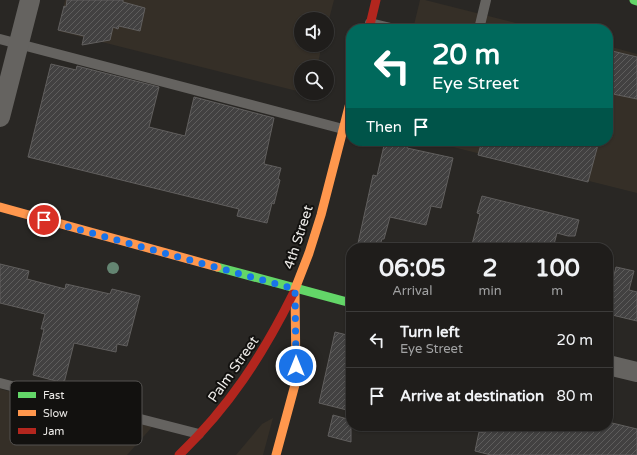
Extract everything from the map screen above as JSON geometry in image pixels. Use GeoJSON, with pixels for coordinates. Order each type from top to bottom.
{"type":"FeatureCollection","features":[{"type":"Feature","properties":{"kind":"street"},"geometry":{"type":"LineString","coordinates":[[0,117],[9,41],[30,0]]}},
{"type":"Feature","properties":{"kind":"street"},"geometry":{"type":"LineString","coordinates":[[370,24],[376,0]]}},
{"type":"Feature","properties":{"kind":"street","name":"4th Street"},"geometry":{"type":"LineString","coordinates":[[276,455],[296,381],[295,289],[309,253],[321,215],[346,119]]}},
{"type":"Feature","properties":{"kind":"street"},"geometry":{"type":"LineString","coordinates":[[0,207],[346,302]]}},
{"type":"Feature","properties":{"kind":"street","name":"Palm Street"},"geometry":{"type":"LineString","coordinates":[[180,455],[223,408],[259,358],[295,289]]}},
{"type":"Feature","properties":{"kind":"street"},"geometry":{"type":"LineString","coordinates":[[613,366],[637,372]]}},
{"type":"Feature","properties":{"kind":"lane"},"geometry":{"type":"LineString","coordinates":[[480,24],[486,0]]}},
{"type":"Feature","properties":{"kind":"lane"},"geometry":{"type":"LineString","coordinates":[[9,41],[343,129]]}},
{"type":"Feature","properties":{"kind":"lane"},"geometry":{"type":"LineString","coordinates":[[0,383],[10,386]]}},
{"type":"Feature","properties":{"kind":"lane"},"geometry":{"type":"LineString","coordinates":[[142,419],[199,434]]}},
{"type":"Feature","properties":{"kind":"shaded area"},"geometry":{"type":"Polygon","coordinates":[[[65,0],[334,0],[331,12],[294,12],[294,52],[320,52],[319,60],[294,60],[294,90],[58,31],[65,0]]]}},
{"type":"Feature","properties":{"kind":"shaded area"},"geometry":{"type":"Polygon","coordinates":[[[420,0],[425,0],[520,24],[414,24],[420,0]]]}},
{"type":"Feature","properties":{"kind":"shaded area"},"geometry":{"type":"Polygon","coordinates":[[[613,47],[637,54],[637,193],[449,146],[613,146],[613,47]]]}},
{"type":"Feature","properties":{"kind":"shaded area"},"geometry":{"type":"Polygon","coordinates":[[[0,389],[10,392],[10,445],[136,445],[127,455],[0,455],[0,389]]]}},
{"type":"Feature","properties":{"kind":"shaded area"},"geometry":{"type":"Polygon","coordinates":[[[273,418],[263,455],[236,455],[262,424],[273,418]]]}},
{"type":"Feature","properties":{"kind":"shaded area"},"geometry":{"type":"Polygon","coordinates":[[[142,424],[152,427],[142,438],[142,424]]]}},
{"type":"Feature","properties":{"kind":"building"},"geometry":{"type":"Polygon","coordinates":[[[67,0],[123,0],[123,2],[145,8],[140,31],[119,26],[118,29],[113,27],[110,40],[82,45],[84,36],[58,30],[67,0]]]}},
{"type":"Feature","properties":{"kind":"building"},"geometry":{"type":"Polygon","coordinates":[[[613,51],[637,57],[637,99],[613,94],[613,51]]]}},
{"type":"Feature","properties":{"kind":"building"},"geometry":{"type":"Polygon","coordinates":[[[51,64],[76,70],[77,66],[159,87],[149,127],[185,136],[194,97],[274,118],[264,164],[281,168],[278,179],[280,180],[274,204],[272,203],[267,223],[237,216],[239,209],[28,157],[51,64]]]}},
{"type":"Feature","properties":{"kind":"building"},"geometry":{"type":"Polygon","coordinates":[[[384,146],[408,146],[407,148],[453,158],[441,208],[431,206],[426,225],[390,217],[384,239],[382,239],[381,243],[358,243],[373,175],[377,176],[384,146]]]}},
{"type":"Feature","properties":{"kind":"building"},"geometry":{"type":"Polygon","coordinates":[[[481,146],[598,146],[588,182],[478,155],[481,146]]]}},
{"type":"Feature","properties":{"kind":"building"},"geometry":{"type":"Polygon","coordinates":[[[482,196],[579,220],[575,236],[557,233],[554,243],[472,243],[480,214],[477,213],[482,196]]]}},
{"type":"Feature","properties":{"kind":"building"},"geometry":{"type":"Polygon","coordinates":[[[0,264],[29,271],[27,279],[65,289],[66,284],[110,294],[112,289],[140,296],[127,346],[117,344],[116,352],[74,343],[64,381],[56,381],[33,375],[44,329],[41,329],[45,314],[0,303],[0,264]]]}},
{"type":"Feature","properties":{"kind":"building"},"geometry":{"type":"Polygon","coordinates":[[[616,267],[634,271],[629,290],[637,292],[637,321],[613,315],[613,279],[616,267]]]}},
{"type":"Feature","properties":{"kind":"building"},"geometry":{"type":"Polygon","coordinates":[[[335,332],[346,335],[346,410],[319,403],[335,332]]]}},
{"type":"Feature","properties":{"kind":"building"},"geometry":{"type":"Polygon","coordinates":[[[333,415],[346,419],[346,431],[351,431],[351,442],[328,436],[333,415]]]}},
{"type":"Feature","properties":{"kind":"building"},"geometry":{"type":"Polygon","coordinates":[[[613,423],[637,429],[637,455],[491,455],[475,451],[479,432],[485,433],[485,431],[613,431],[613,423]]]}},
{"type":"Feature","properties":{"kind":"traffic: fast"},"geometry":{"type":"LineString","coordinates":[[217,267],[346,302]]}},
{"type":"Feature","properties":{"kind":"traffic: slow"},"geometry":{"type":"LineString","coordinates":[[276,455],[296,381],[295,289],[309,253],[321,215],[346,118]]}},
{"type":"Feature","properties":{"kind":"traffic: slow"},"geometry":{"type":"LineString","coordinates":[[0,207],[217,267]]}},
{"type":"Feature","properties":{"kind":"traffic: jam"},"geometry":{"type":"LineString","coordinates":[[370,24],[376,0]]}},
{"type":"Feature","properties":{"kind":"traffic: jam"},"geometry":{"type":"LineString","coordinates":[[179,455],[214,418],[243,380],[269,339],[293,294]]}},
{"type":"Feature","properties":{"kind":"route"},"geometry":{"type":"LineString","coordinates":[[44,220],[295,289],[296,366]]}}]}
